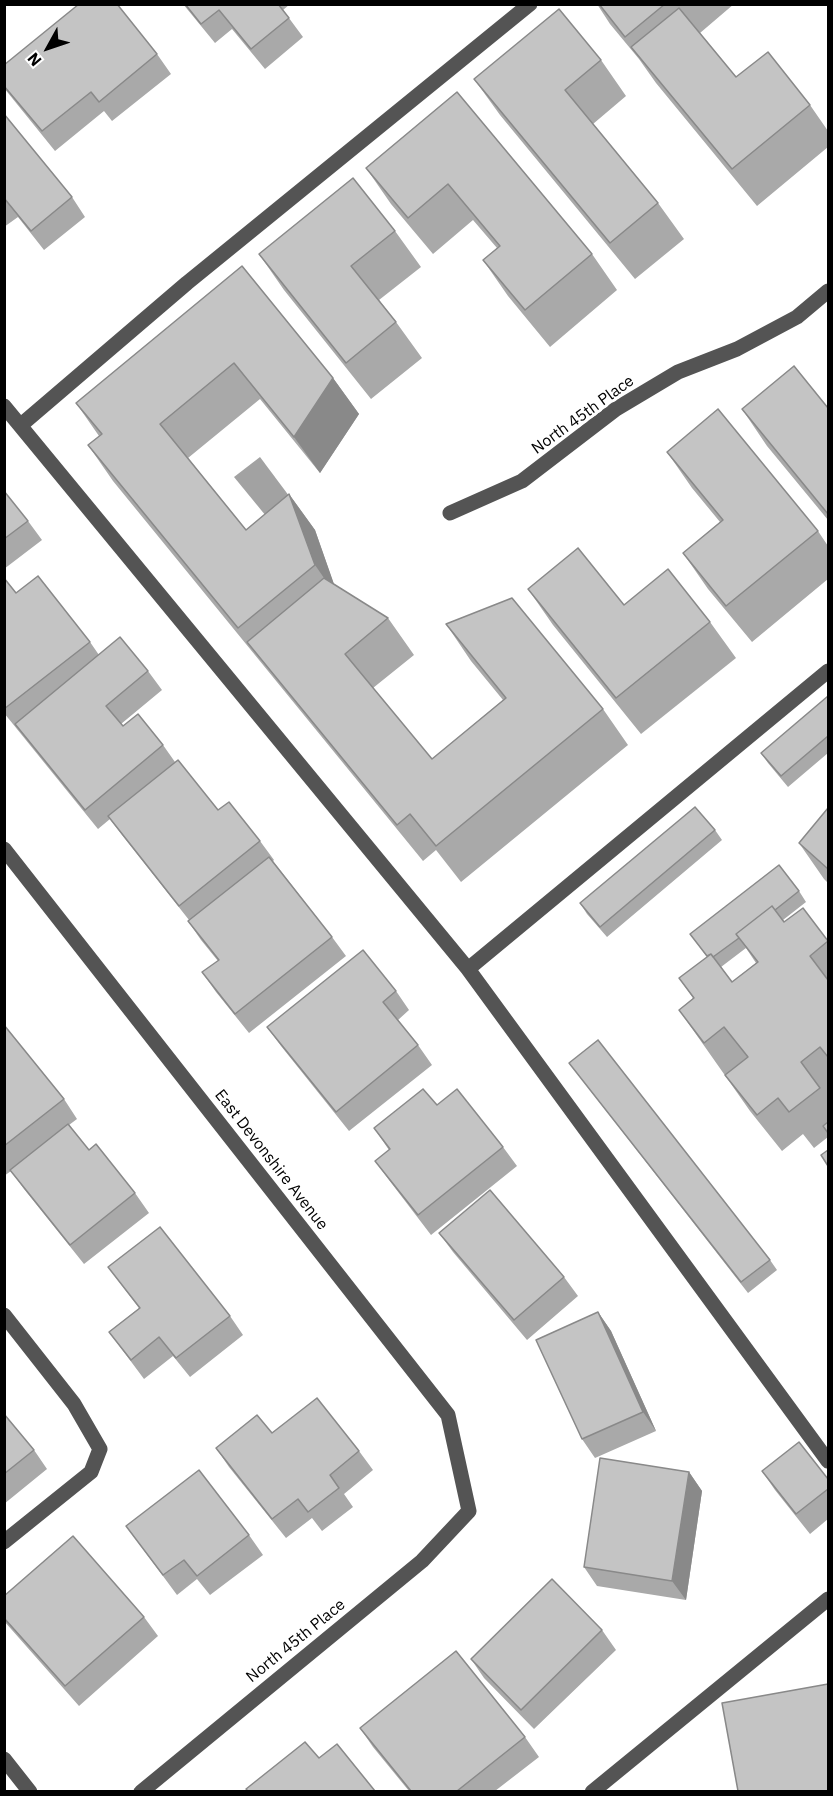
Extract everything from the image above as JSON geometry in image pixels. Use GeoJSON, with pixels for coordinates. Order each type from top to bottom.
{"type":"FeatureCollection","features":[{"type":"Feature","properties":{"kind":"street"},"geometry":{"type":"LineString","coordinates":[[21,425],[187,283],[530,4]]}},
{"type":"Feature","properties":{"kind":"street","name":"North 45th Place"},"geometry":{"type":"LineString","coordinates":[[450,513],[522,481],[616,409],[678,372],[737,349],[797,317],[828,291]]}},
{"type":"Feature","properties":{"kind":"street"},"geometry":{"type":"LineString","coordinates":[[4,406],[468,969],[828,1461]]}},
{"type":"Feature","properties":{"kind":"street"},"geometry":{"type":"LineString","coordinates":[[468,969],[828,671]]}},
{"type":"Feature","properties":{"kind":"street","name":"East Devonshire Avenue"},"geometry":{"type":"LineString","coordinates":[[4,849],[448,1415],[469,1511]]}},
{"type":"Feature","properties":{"kind":"street"},"geometry":{"type":"LineString","coordinates":[[4,1315],[75,1404],[100,1449],[91,1472],[4,1542]]}},
{"type":"Feature","properties":{"kind":"street","name":"North 45th Place"},"geometry":{"type":"LineString","coordinates":[[141,1791],[422,1561],[469,1511]]}},
{"type":"Feature","properties":{"kind":"street"},"geometry":{"type":"LineString","coordinates":[[592,1791],[828,1599]]}},
{"type":"Feature","properties":{"kind":"street"},"geometry":{"type":"LineString","coordinates":[[4,1760],[30,1791]]}},
{"type":"Feature","properties":{"kind":"shaded area"},"geometry":{"type":"Polygon","coordinates":[[[260,457],[301,512],[266,516],[234,477],[260,457]]]}},
{"type":"Feature","properties":{"kind":"building"},"geometry":{"type":"Polygon","coordinates":[[[79,4],[117,4],[157,54],[99,102],[91,92],[42,131],[4,86],[4,65],[79,4]]]}},
{"type":"Feature","properties":{"kind":"building"},"geometry":{"type":"Polygon","coordinates":[[[185,4],[278,4],[289,18],[251,49],[219,10],[201,24],[185,4]]]}},
{"type":"Feature","properties":{"kind":"building"},"geometry":{"type":"Polygon","coordinates":[[[599,4],[665,4],[625,37],[599,4]]]}},
{"type":"Feature","properties":{"kind":"building"},"geometry":{"type":"Polygon","coordinates":[[[679,8],[736,77],[768,52],[810,105],[732,169],[631,47],[679,8]]]}},
{"type":"Feature","properties":{"kind":"building"},"geometry":{"type":"Polygon","coordinates":[[[559,9],[601,60],[565,90],[658,203],[610,243],[474,79],[559,9]]]}},
{"type":"Feature","properties":{"kind":"building"},"geometry":{"type":"Polygon","coordinates":[[[457,92],[592,254],[525,310],[483,260],[500,246],[448,184],[408,218],[366,168],[457,92]]]}},
{"type":"Feature","properties":{"kind":"building"},"geometry":{"type":"Polygon","coordinates":[[[4,114],[72,197],[31,231],[4,198],[4,114]]]}},
{"type":"Feature","properties":{"kind":"building"},"geometry":{"type":"Polygon","coordinates":[[[353,178],[395,231],[351,266],[396,322],[346,363],[259,254],[353,178]]]}},
{"type":"Feature","properties":{"kind":"building"},"geometry":{"type":"Polygon","coordinates":[[[242,266],[333,378],[294,437],[234,363],[160,424],[246,530],[289,494],[315,565],[238,628],[88,445],[102,434],[76,403],[242,266]]]}},
{"type":"Feature","properties":{"kind":"building"},"geometry":{"type":"Polygon","coordinates":[[[794,366],[828,408],[828,514],[742,409],[794,366]]]}},
{"type":"Feature","properties":{"kind":"building"},"geometry":{"type":"Polygon","coordinates":[[[718,409],[818,531],[726,606],[683,553],[723,520],[667,452],[718,409]]]}},
{"type":"Feature","properties":{"kind":"building"},"geometry":{"type":"Polygon","coordinates":[[[4,491],[28,521],[4,539],[4,491]]]}},
{"type":"Feature","properties":{"kind":"building"},"geometry":{"type":"Polygon","coordinates":[[[578,548],[624,605],[668,569],[710,622],[616,698],[528,589],[578,548]]]}},
{"type":"Feature","properties":{"kind":"building"},"geometry":{"type":"Polygon","coordinates":[[[38,576],[90,642],[4,709],[4,578],[16,593],[38,576]]]}},
{"type":"Feature","properties":{"kind":"building"},"geometry":{"type":"Polygon","coordinates":[[[324,578],[388,618],[345,654],[432,759],[506,698],[446,624],[512,598],[603,709],[436,846],[410,814],[397,825],[247,642],[324,578]]]}},
{"type":"Feature","properties":{"kind":"building"},"geometry":{"type":"Polygon","coordinates":[[[120,637],[148,671],[106,706],[123,726],[138,714],[163,745],[85,810],[15,724],[120,637]]]}},
{"type":"Feature","properties":{"kind":"building"},"geometry":{"type":"Polygon","coordinates":[[[828,696],[828,736],[781,776],[761,753],[828,696]]]}},
{"type":"Feature","properties":{"kind":"building"},"geometry":{"type":"Polygon","coordinates":[[[178,760],[218,810],[229,802],[260,841],[179,906],[108,816],[178,760]]]}},
{"type":"Feature","properties":{"kind":"building"},"geometry":{"type":"Polygon","coordinates":[[[695,807],[715,830],[600,927],[580,903],[695,807]]]}},
{"type":"Feature","properties":{"kind":"building"},"geometry":{"type":"Polygon","coordinates":[[[828,808],[828,869],[799,843],[828,808]]]}},
{"type":"Feature","properties":{"kind":"building"},"geometry":{"type":"Polygon","coordinates":[[[269,857],[332,937],[235,1014],[202,972],[219,960],[188,921],[269,857]]]}},
{"type":"Feature","properties":{"kind":"building"},"geometry":{"type":"Polygon","coordinates":[[[779,865],[799,891],[775,910],[772,906],[736,934],[739,938],[713,957],[711,954],[707,956],[690,934],[779,865]]]}},
{"type":"Feature","properties":{"kind":"building"},"geometry":{"type":"Polygon","coordinates":[[[772,906],[784,922],[803,908],[828,941],[810,956],[828,980],[828,1057],[820,1047],[801,1062],[820,1088],[789,1112],[778,1098],[757,1115],[725,1075],[748,1057],[724,1027],[704,1043],[679,1010],[694,998],[679,978],[711,954],[732,982],[758,962],[736,934],[772,906]]]}},
{"type":"Feature","properties":{"kind":"building"},"geometry":{"type":"Polygon","coordinates":[[[363,950],[396,991],[383,1002],[418,1045],[336,1112],[267,1027],[363,950]]]}},
{"type":"Feature","properties":{"kind":"building"},"geometry":{"type":"Polygon","coordinates":[[[4,1025],[64,1099],[4,1146],[4,1025]]]}},
{"type":"Feature","properties":{"kind":"building"},"geometry":{"type":"Polygon","coordinates":[[[598,1040],[770,1260],[741,1282],[569,1063],[598,1040]]]}},
{"type":"Feature","properties":{"kind":"building"},"geometry":{"type":"Polygon","coordinates":[[[423,1089],[437,1105],[457,1089],[503,1147],[418,1215],[375,1161],[390,1149],[374,1128],[423,1089]]]}},
{"type":"Feature","properties":{"kind":"building"},"geometry":{"type":"Polygon","coordinates":[[[828,1122],[828,1133],[823,1126],[828,1122]]]}},
{"type":"Feature","properties":{"kind":"building"},"geometry":{"type":"Polygon","coordinates":[[[68,1124],[89,1150],[96,1144],[135,1193],[70,1245],[10,1170],[68,1124]]]}},
{"type":"Feature","properties":{"kind":"building"},"geometry":{"type":"Polygon","coordinates":[[[828,1150],[828,1166],[821,1155],[828,1150]]]}},
{"type":"Feature","properties":{"kind":"building"},"geometry":{"type":"Polygon","coordinates":[[[490,1190],[564,1277],[514,1320],[439,1233],[490,1190]]]}},
{"type":"Feature","properties":{"kind":"building"},"geometry":{"type":"Polygon","coordinates":[[[160,1227],[230,1316],[176,1358],[159,1337],[131,1360],[109,1332],[140,1308],[108,1267],[160,1227]]]}},
{"type":"Feature","properties":{"kind":"building"},"geometry":{"type":"Polygon","coordinates":[[[598,1312],[643,1412],[582,1439],[536,1340],[598,1312]]]}},
{"type":"Feature","properties":{"kind":"building"},"geometry":{"type":"Polygon","coordinates":[[[317,1398],[359,1451],[330,1475],[339,1488],[308,1512],[298,1499],[272,1519],[216,1448],[257,1415],[272,1433],[317,1398]]]}},
{"type":"Feature","properties":{"kind":"building"},"geometry":{"type":"Polygon","coordinates":[[[4,1414],[34,1450],[4,1474],[4,1414]]]}},
{"type":"Feature","properties":{"kind":"building"},"geometry":{"type":"Polygon","coordinates":[[[799,1442],[828,1479],[828,1489],[796,1514],[762,1471],[799,1442]]]}},
{"type":"Feature","properties":{"kind":"building"},"geometry":{"type":"Polygon","coordinates":[[[600,1458],[689,1472],[672,1581],[584,1567],[600,1458]]]}},
{"type":"Feature","properties":{"kind":"building"},"geometry":{"type":"Polygon","coordinates":[[[199,1470],[249,1535],[197,1576],[184,1560],[163,1575],[126,1526],[199,1470]]]}},
{"type":"Feature","properties":{"kind":"building"},"geometry":{"type":"Polygon","coordinates":[[[73,1536],[144,1617],[65,1686],[4,1618],[4,1596],[73,1536]]]}},
{"type":"Feature","properties":{"kind":"building"},"geometry":{"type":"Polygon","coordinates":[[[552,1579],[602,1630],[521,1710],[471,1659],[552,1579]]]}},
{"type":"Feature","properties":{"kind":"building"},"geometry":{"type":"Polygon","coordinates":[[[456,1651],[525,1737],[457,1791],[411,1791],[360,1728],[456,1651]]]}},
{"type":"Feature","properties":{"kind":"building"},"geometry":{"type":"Polygon","coordinates":[[[828,1684],[828,1791],[738,1791],[722,1703],[828,1684]]]}},
{"type":"Feature","properties":{"kind":"building"},"geometry":{"type":"Polygon","coordinates":[[[305,1742],[319,1758],[337,1744],[375,1791],[248,1791],[246,1789],[305,1742]]]}}]}
